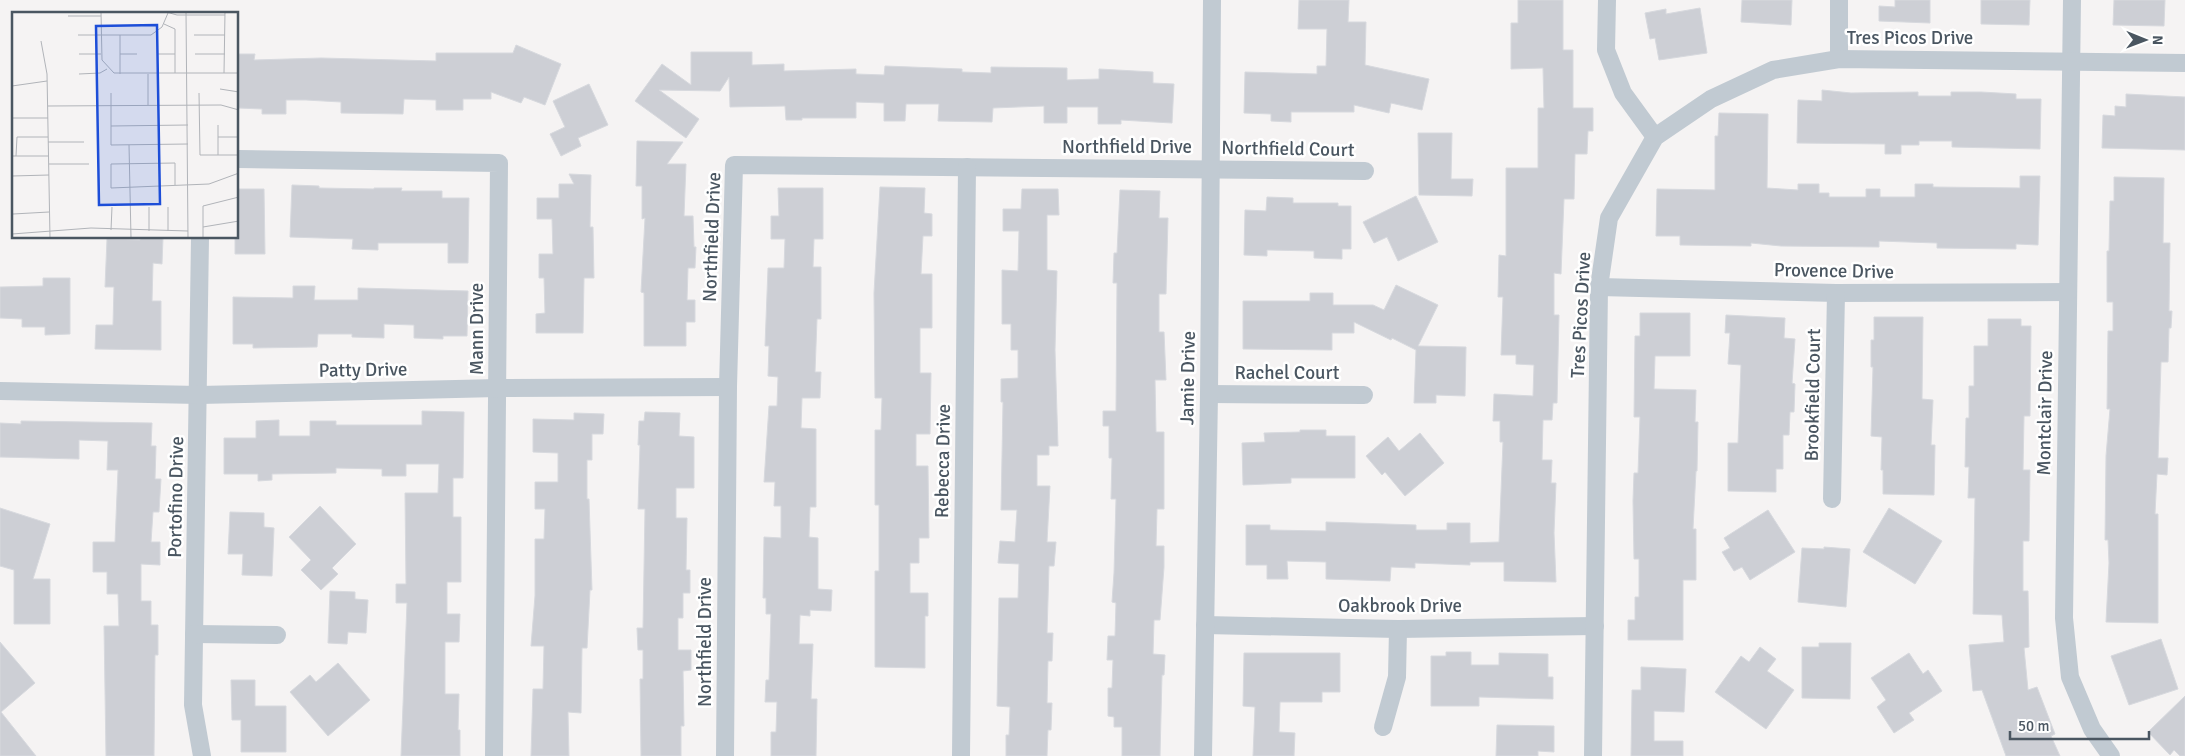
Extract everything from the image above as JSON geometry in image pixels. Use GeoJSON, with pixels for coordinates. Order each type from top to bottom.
{"type":"FeatureCollection","features":[{"type":"Feature","properties":{"kind":"street","name":"Jamie Drive"},"geometry":{"type":"LineString","coordinates":[[1203,756],[1209,394],[1212,0]]}},
{"type":"Feature","properties":{"kind":"street"},"geometry":{"type":"LineString","coordinates":[[1607,0],[1606,50],[1623,93],[1655,137]]}},
{"type":"Feature","properties":{"kind":"street"},"geometry":{"type":"LineString","coordinates":[[1839,0],[1839,59]]}},
{"type":"Feature","properties":{"kind":"street","name":"Montclair Drive"},"geometry":{"type":"LineString","coordinates":[[2072,0],[2064,618],[2070,677],[2092,729],[2110,756]]}},
{"type":"Feature","properties":{"kind":"street","name":"Tres Picos Drive"},"geometry":{"type":"LineString","coordinates":[[1594,756],[1599,287],[1609,218],[1655,137],[1711,99],[1773,70],[1839,59],[2071,60],[2185,63]]}},
{"type":"Feature","properties":{"kind":"street","name":"Mann Drive"},"geometry":{"type":"LineString","coordinates":[[239,159],[499,163],[494,756]]}},
{"type":"Feature","properties":{"kind":"street","name":"Northfield Drive"},"geometry":{"type":"LineString","coordinates":[[725,756],[728,387],[734,165],[1210,169]]}},
{"type":"Feature","properties":{"kind":"street","name":"Rebecca Drive"},"geometry":{"type":"LineString","coordinates":[[961,756],[967,167]]}},
{"type":"Feature","properties":{"kind":"street","name":"Northfield Court"},"geometry":{"type":"LineString","coordinates":[[1210,169],[1365,171]]}},
{"type":"Feature","properties":{"kind":"street","name":"Portofino Drive"},"geometry":{"type":"LineString","coordinates":[[200,239],[199,395],[192,705],[202,756]]}},
{"type":"Feature","properties":{"kind":"street","name":"Provence Drive"},"geometry":{"type":"LineString","coordinates":[[1599,287],[1836,293],[2068,292]]}},
{"type":"Feature","properties":{"kind":"street","name":"Brookfield Court"},"geometry":{"type":"LineString","coordinates":[[1832,498],[1836,293]]}},
{"type":"Feature","properties":{"kind":"street","name":"Patty Drive"},"geometry":{"type":"LineString","coordinates":[[0,392],[199,395],[498,388],[728,387]]}},
{"type":"Feature","properties":{"kind":"street","name":"Rachel Court"},"geometry":{"type":"LineString","coordinates":[[1209,394],[1364,395]]}},
{"type":"Feature","properties":{"kind":"street","name":"Oakbrook Drive"},"geometry":{"type":"LineString","coordinates":[[1205,625],[1398,629],[1595,626]]}},
{"type":"Feature","properties":{"kind":"street"},"geometry":{"type":"LineString","coordinates":[[1383,727],[1397,677],[1398,629]]}},
{"type":"Feature","properties":{"kind":"street"},"geometry":{"type":"LineString","coordinates":[[194,634],[277,636]]}},
{"type":"Feature","properties":{"kind":"building"},"geometry":{"type":"Polygon","coordinates":[[[1299,0],[1349,0],[1348,22],[1366,22],[1365,65],[1429,79],[1422,110],[1391,103],[1389,113],[1354,105],[1354,112],[1291,112],[1291,122],[1271,121],[1271,114],[1244,113],[1245,72],[1317,74],[1317,66],[1326,66],[1327,29],[1298,29],[1299,0]]]}},
{"type":"Feature","properties":{"kind":"building"},"geometry":{"type":"Polygon","coordinates":[[[1518,0],[1563,0],[1563,50],[1573,50],[1573,108],[1593,108],[1593,131],[1588,131],[1587,154],[1575,154],[1574,199],[1564,199],[1561,274],[1554,273],[1554,315],[1559,315],[1557,403],[1553,403],[1552,420],[1543,420],[1542,460],[1552,460],[1551,483],[1556,483],[1554,533],[1556,582],[1504,581],[1504,562],[1470,562],[1470,565],[1415,563],[1415,568],[1391,567],[1390,581],[1326,579],[1326,562],[1287,561],[1288,579],[1267,579],[1267,565],[1246,565],[1246,525],[1270,525],[1270,530],[1326,531],[1326,522],[1416,525],[1416,530],[1447,530],[1447,523],[1470,523],[1470,543],[1499,542],[1503,442],[1500,442],[1500,421],[1493,421],[1494,394],[1533,396],[1534,365],[1516,364],[1516,355],[1501,355],[1503,297],[1498,297],[1499,255],[1506,256],[1506,168],[1538,168],[1538,108],[1544,108],[1543,68],[1511,69],[1511,23],[1518,23],[1518,0]]]}},
{"type":"Feature","properties":{"kind":"building"},"geometry":{"type":"Polygon","coordinates":[[[1742,0],[1792,0],[1791,25],[1741,22],[1742,0]]]}},
{"type":"Feature","properties":{"kind":"building"},"geometry":{"type":"Polygon","coordinates":[[[1895,0],[1930,0],[1930,23],[1879,21],[1879,6],[1895,7],[1895,0]]]}},
{"type":"Feature","properties":{"kind":"building"},"geometry":{"type":"Polygon","coordinates":[[[1981,0],[2030,0],[2029,25],[1981,24],[1981,0]]]}},
{"type":"Feature","properties":{"kind":"building"},"geometry":{"type":"Polygon","coordinates":[[[2114,0],[2165,0],[2164,26],[2113,25],[2114,0]]]}},
{"type":"Feature","properties":{"kind":"building"},"geometry":{"type":"Polygon","coordinates":[[[1700,8],[1707,53],[1659,60],[1655,38],[1650,39],[1645,13],[1666,9],[1666,14],[1700,8]]]}},
{"type":"Feature","properties":{"kind":"building"},"geometry":{"type":"Polygon","coordinates":[[[516,45],[561,64],[545,105],[524,97],[521,103],[491,92],[491,99],[463,99],[463,110],[436,110],[436,100],[404,99],[403,114],[341,113],[341,102],[306,100],[286,100],[286,114],[262,114],[262,109],[239,108],[239,54],[255,54],[254,60],[321,58],[436,61],[436,53],[513,53],[516,45]]]}},
{"type":"Feature","properties":{"kind":"building"},"geometry":{"type":"Polygon","coordinates":[[[691,52],[752,52],[752,65],[784,64],[784,71],[856,69],[856,74],[884,75],[885,66],[962,69],[962,72],[991,73],[991,67],[1067,68],[1067,80],[1099,79],[1099,69],[1153,72],[1153,83],[1174,84],[1172,123],[1121,120],[1121,124],[1098,124],[1098,107],[1067,107],[1067,123],[1044,123],[1044,106],[993,108],[992,122],[938,121],[939,104],[906,104],[905,121],[884,121],[884,103],[856,102],[856,118],[802,118],[802,120],[786,120],[785,106],[730,107],[729,77],[720,91],[659,90],[699,119],[686,138],[635,101],[662,64],[691,85],[691,52]]]}},
{"type":"Feature","properties":{"kind":"building"},"geometry":{"type":"Polygon","coordinates":[[[589,84],[608,125],[578,138],[581,146],[561,156],[550,134],[565,127],[553,101],[589,84]]]}},
{"type":"Feature","properties":{"kind":"building"},"geometry":{"type":"Polygon","coordinates":[[[1822,90],[1851,93],[1918,92],[1918,96],[1951,96],[1951,92],[1981,92],[2016,94],[2016,99],[2041,99],[2040,149],[1952,147],[1952,141],[1919,141],[1919,145],[1901,145],[1901,154],[1885,154],[1885,144],[1797,143],[1798,100],[1822,101],[1822,90]]]}},
{"type":"Feature","properties":{"kind":"building"},"geometry":{"type":"Polygon","coordinates":[[[2126,94],[2185,97],[2185,150],[2102,148],[2103,115],[2115,116],[2115,106],[2126,107],[2126,94]]]}},
{"type":"Feature","properties":{"kind":"building"},"geometry":{"type":"Polygon","coordinates":[[[1719,113],[1768,114],[1767,188],[1798,190],[1798,184],[1819,184],[1819,193],[1829,193],[1829,197],[1866,197],[1866,189],[1880,189],[1880,197],[1915,197],[1915,184],[1933,184],[1933,187],[2020,188],[2020,176],[2040,176],[2038,245],[2016,244],[2016,249],[1937,248],[1937,243],[1879,241],[1879,247],[1781,246],[1751,243],[1751,246],[1680,245],[1680,236],[1656,236],[1657,189],[1715,190],[1715,136],[1718,136],[1719,113]]]}},
{"type":"Feature","properties":{"kind":"building"},"geometry":{"type":"Polygon","coordinates":[[[1418,133],[1452,133],[1451,179],[1473,179],[1472,196],[1419,195],[1418,133]]]}},
{"type":"Feature","properties":{"kind":"building"},"geometry":{"type":"Polygon","coordinates":[[[637,141],[683,142],[667,164],[686,164],[684,216],[693,216],[694,247],[696,247],[695,268],[688,268],[687,300],[695,300],[695,322],[686,322],[686,346],[644,346],[644,293],[641,292],[645,218],[642,219],[642,186],[636,186],[637,141]]]}},
{"type":"Feature","properties":{"kind":"building"},"geometry":{"type":"Polygon","coordinates":[[[569,174],[591,175],[590,227],[593,227],[594,278],[584,278],[583,333],[536,333],[536,314],[545,313],[544,278],[539,278],[539,254],[553,254],[552,219],[537,219],[537,198],[559,198],[559,184],[574,184],[569,174]]]}},
{"type":"Feature","properties":{"kind":"building"},"geometry":{"type":"Polygon","coordinates":[[[2114,177],[2164,178],[2163,243],[2170,243],[2169,311],[2172,311],[2171,328],[2169,328],[2168,362],[2161,362],[2158,458],[2168,458],[2167,475],[2157,474],[2155,514],[2158,514],[2158,623],[2106,622],[2109,563],[2108,540],[2105,540],[2106,456],[2110,409],[2107,409],[2108,331],[2113,331],[2113,302],[2107,302],[2107,251],[2109,251],[2110,201],[2114,201],[2114,177]]]}},
{"type":"Feature","properties":{"kind":"building"},"geometry":{"type":"Polygon","coordinates":[[[292,185],[319,186],[319,188],[402,188],[401,191],[442,191],[442,198],[469,198],[468,263],[448,263],[448,243],[378,243],[378,250],[352,249],[353,239],[290,237],[292,185]]]}},
{"type":"Feature","properties":{"kind":"building"},"geometry":{"type":"Polygon","coordinates":[[[880,187],[925,188],[924,213],[932,214],[932,236],[923,236],[921,274],[932,274],[932,328],[920,328],[920,373],[931,373],[930,434],[916,434],[916,466],[928,466],[929,538],[919,538],[919,563],[910,563],[910,593],[928,593],[928,616],[925,616],[925,668],[875,667],[875,571],[879,571],[879,505],[875,505],[875,430],[881,430],[882,398],[875,398],[874,293],[880,187]]]}},
{"type":"Feature","properties":{"kind":"building"},"geometry":{"type":"Polygon","coordinates":[[[778,188],[823,188],[823,239],[814,239],[813,267],[821,267],[821,319],[817,319],[815,372],[821,372],[820,398],[802,398],[801,428],[816,429],[816,507],[810,507],[809,537],[818,538],[818,589],[832,590],[831,611],[810,610],[810,616],[800,615],[799,644],[813,644],[811,699],[817,699],[816,756],[771,756],[771,732],[776,732],[777,702],[765,702],[766,680],[769,680],[771,614],[766,614],[766,598],[763,598],[764,537],[781,538],[781,506],[774,506],[775,482],[764,482],[769,406],[777,406],[778,377],[768,376],[769,346],[765,346],[768,268],[784,268],[785,239],[771,239],[771,216],[779,216],[778,188]]]}},
{"type":"Feature","properties":{"kind":"building"},"geometry":{"type":"Polygon","coordinates":[[[239,189],[264,189],[265,254],[235,254],[235,239],[239,239],[239,189]]]}},
{"type":"Feature","properties":{"kind":"building"},"geometry":{"type":"Polygon","coordinates":[[[1022,189],[1058,189],[1059,215],[1047,215],[1047,270],[1057,271],[1055,350],[1058,446],[1049,446],[1049,455],[1037,455],[1037,486],[1050,486],[1047,542],[1056,542],[1054,566],[1049,566],[1047,633],[1053,633],[1052,661],[1048,661],[1047,703],[1052,703],[1051,730],[1048,730],[1047,756],[1006,756],[1006,735],[1009,735],[1010,707],[997,706],[999,598],[1018,598],[1019,564],[998,563],[1000,541],[1015,542],[1017,510],[1001,510],[1003,402],[1001,402],[1001,379],[1018,378],[1018,350],[1011,350],[1011,324],[1002,324],[1002,270],[1018,271],[1019,231],[1003,231],[1003,209],[1021,209],[1022,189]]]}},
{"type":"Feature","properties":{"kind":"building"},"geometry":{"type":"Polygon","coordinates":[[[1120,190],[1160,191],[1159,218],[1168,218],[1166,294],[1159,294],[1159,332],[1164,332],[1166,380],[1155,380],[1156,432],[1164,432],[1164,509],[1157,509],[1156,546],[1164,546],[1164,567],[1160,620],[1154,620],[1153,654],[1165,655],[1164,675],[1162,675],[1160,756],[1122,756],[1122,727],[1114,727],[1114,717],[1108,716],[1108,688],[1112,688],[1113,660],[1107,660],[1108,636],[1115,636],[1116,603],[1112,602],[1116,499],[1111,499],[1112,458],[1109,458],[1109,426],[1103,426],[1103,411],[1116,411],[1117,283],[1113,283],[1114,253],[1117,253],[1120,190]]]}},
{"type":"Feature","properties":{"kind":"building"},"geometry":{"type":"Polygon","coordinates":[[[1416,196],[1438,242],[1398,261],[1387,237],[1374,243],[1363,222],[1416,196]]]}},
{"type":"Feature","properties":{"kind":"building"},"geometry":{"type":"Polygon","coordinates":[[[1267,197],[1293,198],[1293,203],[1338,203],[1338,206],[1351,206],[1351,249],[1342,249],[1342,259],[1314,258],[1314,251],[1267,250],[1267,256],[1244,255],[1245,210],[1266,211],[1267,197]]]}},
{"type":"Feature","properties":{"kind":"building"},"geometry":{"type":"Polygon","coordinates":[[[107,239],[163,239],[162,264],[153,263],[152,301],[161,301],[161,350],[95,349],[96,325],[113,325],[114,287],[105,287],[107,239]]]}},
{"type":"Feature","properties":{"kind":"building"},"geometry":{"type":"Polygon","coordinates":[[[43,278],[70,278],[70,334],[45,335],[45,327],[22,327],[22,319],[0,318],[0,287],[43,286],[43,278]]]}},
{"type":"Feature","properties":{"kind":"building"},"geometry":{"type":"Polygon","coordinates":[[[1396,285],[1438,305],[1418,346],[1466,347],[1465,396],[1436,395],[1436,403],[1414,403],[1416,350],[1354,322],[1354,333],[1332,333],[1332,350],[1243,349],[1243,301],[1310,301],[1310,293],[1333,293],[1333,305],[1373,305],[1384,310],[1396,285]]]}},
{"type":"Feature","properties":{"kind":"building"},"geometry":{"type":"Polygon","coordinates":[[[293,286],[315,286],[314,300],[358,300],[358,288],[468,291],[467,336],[443,336],[443,339],[414,338],[414,325],[384,324],[384,338],[352,337],[352,334],[318,334],[317,347],[253,348],[253,344],[233,344],[233,297],[293,298],[293,286]]]}},
{"type":"Feature","properties":{"kind":"building"},"geometry":{"type":"Polygon","coordinates":[[[1640,313],[1690,313],[1690,356],[1655,356],[1654,389],[1696,390],[1695,422],[1698,422],[1697,471],[1693,529],[1696,529],[1696,580],[1683,580],[1683,640],[1628,640],[1628,620],[1635,620],[1635,597],[1639,597],[1639,559],[1634,559],[1633,501],[1634,473],[1638,473],[1640,417],[1634,417],[1635,336],[1640,336],[1640,313]]]}},
{"type":"Feature","properties":{"kind":"building"},"geometry":{"type":"Polygon","coordinates":[[[1726,315],[1785,318],[1784,338],[1795,339],[1792,383],[1795,384],[1794,412],[1790,412],[1789,435],[1783,435],[1783,469],[1776,469],[1776,492],[1728,491],[1728,443],[1738,443],[1741,365],[1728,364],[1730,333],[1725,333],[1726,315]]]}},
{"type":"Feature","properties":{"kind":"building"},"geometry":{"type":"Polygon","coordinates":[[[1874,317],[1923,317],[1922,399],[1933,400],[1931,445],[1935,445],[1934,495],[1883,494],[1883,470],[1881,470],[1882,437],[1871,436],[1873,367],[1871,367],[1871,340],[1874,340],[1874,317]]]}},
{"type":"Feature","properties":{"kind":"building"},"geometry":{"type":"Polygon","coordinates":[[[1988,319],[2021,319],[2021,326],[2031,326],[2030,416],[2024,416],[2023,470],[2030,470],[2029,541],[2023,541],[2023,591],[2028,591],[2029,647],[2024,648],[2028,690],[2037,687],[2055,734],[2051,736],[2060,756],[2006,756],[1982,690],[1973,691],[1969,645],[2004,642],[2002,615],[1973,614],[1975,498],[1968,498],[1969,467],[1965,467],[1966,418],[1969,418],[1969,386],[1974,386],[1974,346],[1988,346],[1988,319]]]}},
{"type":"Feature","properties":{"kind":"building"},"geometry":{"type":"Polygon","coordinates":[[[422,411],[464,412],[463,478],[453,478],[453,517],[461,517],[461,582],[447,582],[447,614],[460,614],[459,642],[445,642],[445,694],[459,694],[458,730],[460,730],[460,756],[401,756],[407,603],[396,603],[396,584],[406,584],[405,493],[438,493],[439,464],[406,464],[406,476],[382,476],[382,469],[336,468],[336,473],[272,474],[272,480],[258,481],[258,474],[224,474],[224,438],[256,438],[256,421],[279,420],[279,436],[310,436],[310,421],[336,421],[336,425],[422,425],[422,411]]]}},
{"type":"Feature","properties":{"kind":"building"},"geometry":{"type":"Polygon","coordinates":[[[645,412],[680,413],[679,436],[694,437],[694,488],[676,488],[676,518],[687,518],[686,570],[690,570],[690,593],[683,593],[683,618],[678,618],[678,650],[691,650],[691,670],[683,671],[684,726],[681,726],[681,756],[641,756],[640,679],[643,679],[643,650],[638,650],[637,628],[643,628],[645,509],[638,509],[640,445],[638,445],[639,421],[644,421],[645,412]]]}},
{"type":"Feature","properties":{"kind":"building"},"geometry":{"type":"Polygon","coordinates":[[[574,413],[604,414],[603,434],[592,434],[592,460],[587,460],[592,590],[590,590],[587,648],[582,648],[581,713],[568,712],[569,756],[531,756],[533,689],[543,689],[544,646],[531,646],[535,596],[535,539],[544,539],[545,509],[535,509],[535,482],[558,482],[558,453],[533,452],[533,419],[574,420],[574,413]]]}},
{"type":"Feature","properties":{"kind":"building"},"geometry":{"type":"Polygon","coordinates":[[[21,421],[152,423],[151,446],[156,446],[155,479],[161,479],[159,512],[153,512],[151,542],[160,542],[160,565],[141,564],[141,601],[151,601],[151,625],[158,625],[158,655],[155,655],[154,756],[106,756],[104,626],[119,626],[118,594],[107,594],[107,572],[93,572],[93,542],[115,542],[118,470],[107,470],[108,441],[79,440],[79,459],[0,457],[0,423],[21,424],[21,421]]]}},
{"type":"Feature","properties":{"kind":"building"},"geometry":{"type":"Polygon","coordinates":[[[1300,430],[1326,430],[1326,436],[1355,436],[1355,478],[1291,478],[1291,483],[1243,485],[1242,443],[1265,442],[1264,433],[1300,432],[1300,430]]]}},
{"type":"Feature","properties":{"kind":"building"},"geometry":{"type":"Polygon","coordinates":[[[1420,433],[1444,463],[1405,496],[1385,472],[1382,475],[1366,456],[1388,437],[1399,451],[1420,433]]]}},
{"type":"Feature","properties":{"kind":"building"},"geometry":{"type":"Polygon","coordinates":[[[320,506],[356,544],[332,568],[338,574],[321,590],[301,570],[311,560],[289,537],[320,506]]]}},
{"type":"Feature","properties":{"kind":"building"},"geometry":{"type":"Polygon","coordinates":[[[0,508],[50,524],[33,579],[50,579],[50,624],[14,624],[14,570],[0,566],[0,508]]]}},
{"type":"Feature","properties":{"kind":"building"},"geometry":{"type":"Polygon","coordinates":[[[1889,508],[1942,541],[1915,584],[1863,552],[1889,508]]]}},
{"type":"Feature","properties":{"kind":"building"},"geometry":{"type":"Polygon","coordinates":[[[1768,510],[1795,552],[1750,580],[1742,567],[1734,571],[1722,552],[1730,548],[1724,538],[1768,510]]]}},
{"type":"Feature","properties":{"kind":"building"},"geometry":{"type":"Polygon","coordinates":[[[230,512],[264,513],[264,527],[274,528],[272,576],[242,575],[243,554],[228,554],[230,512]]]}},
{"type":"Feature","properties":{"kind":"building"},"geometry":{"type":"Polygon","coordinates":[[[1824,547],[1850,549],[1846,607],[1798,602],[1802,548],[1824,549],[1824,547]]]}},
{"type":"Feature","properties":{"kind":"building"},"geometry":{"type":"Polygon","coordinates":[[[330,591],[355,592],[355,599],[368,600],[366,633],[348,632],[347,644],[328,643],[330,591]]]}},
{"type":"Feature","properties":{"kind":"building"},"geometry":{"type":"Polygon","coordinates":[[[2161,639],[2178,689],[2129,705],[2111,656],[2161,639]]]}},
{"type":"Feature","properties":{"kind":"building"},"geometry":{"type":"Polygon","coordinates":[[[0,642],[35,683],[1,712],[36,756],[0,756],[0,642]]]}},
{"type":"Feature","properties":{"kind":"building"},"geometry":{"type":"Polygon","coordinates":[[[1819,643],[1851,643],[1850,699],[1802,698],[1802,647],[1819,647],[1819,643]]]}},
{"type":"Feature","properties":{"kind":"building"},"geometry":{"type":"Polygon","coordinates":[[[1760,647],[1776,659],[1767,671],[1794,690],[1766,729],[1715,692],[1741,656],[1749,662],[1760,647]]]}},
{"type":"Feature","properties":{"kind":"building"},"geometry":{"type":"Polygon","coordinates":[[[1446,652],[1471,652],[1471,665],[1499,665],[1499,653],[1548,654],[1548,677],[1553,677],[1553,699],[1479,697],[1479,706],[1431,706],[1431,656],[1446,656],[1446,652]]]}},
{"type":"Feature","properties":{"kind":"building"},"geometry":{"type":"Polygon","coordinates":[[[1244,653],[1340,653],[1340,692],[1322,692],[1322,702],[1280,702],[1279,732],[1295,733],[1294,756],[1253,756],[1255,707],[1243,706],[1244,653]]]}},
{"type":"Feature","properties":{"kind":"building"},"geometry":{"type":"Polygon","coordinates":[[[1909,653],[1923,674],[1928,670],[1942,691],[1909,713],[1914,720],[1894,733],[1877,707],[1886,700],[1871,678],[1909,653]]]}},
{"type":"Feature","properties":{"kind":"building"},"geometry":{"type":"Polygon","coordinates":[[[338,663],[370,700],[328,736],[290,692],[310,675],[316,682],[338,663]]]}},
{"type":"Feature","properties":{"kind":"building"},"geometry":{"type":"Polygon","coordinates":[[[1641,667],[1686,669],[1684,712],[1654,711],[1654,741],[1683,741],[1683,756],[1631,756],[1632,690],[1641,690],[1641,667]]]}},
{"type":"Feature","properties":{"kind":"building"},"geometry":{"type":"Polygon","coordinates":[[[231,680],[255,680],[255,706],[286,706],[286,752],[241,752],[241,720],[232,720],[231,680]]]}},
{"type":"Feature","properties":{"kind":"building"},"geometry":{"type":"Polygon","coordinates":[[[2185,696],[2185,756],[2180,756],[2174,750],[2170,755],[2148,732],[2185,696]]]}},
{"type":"Feature","properties":{"kind":"building"},"geometry":{"type":"Polygon","coordinates":[[[1497,725],[1554,726],[1554,752],[1538,751],[1538,756],[1496,756],[1497,725]]]}}]}
